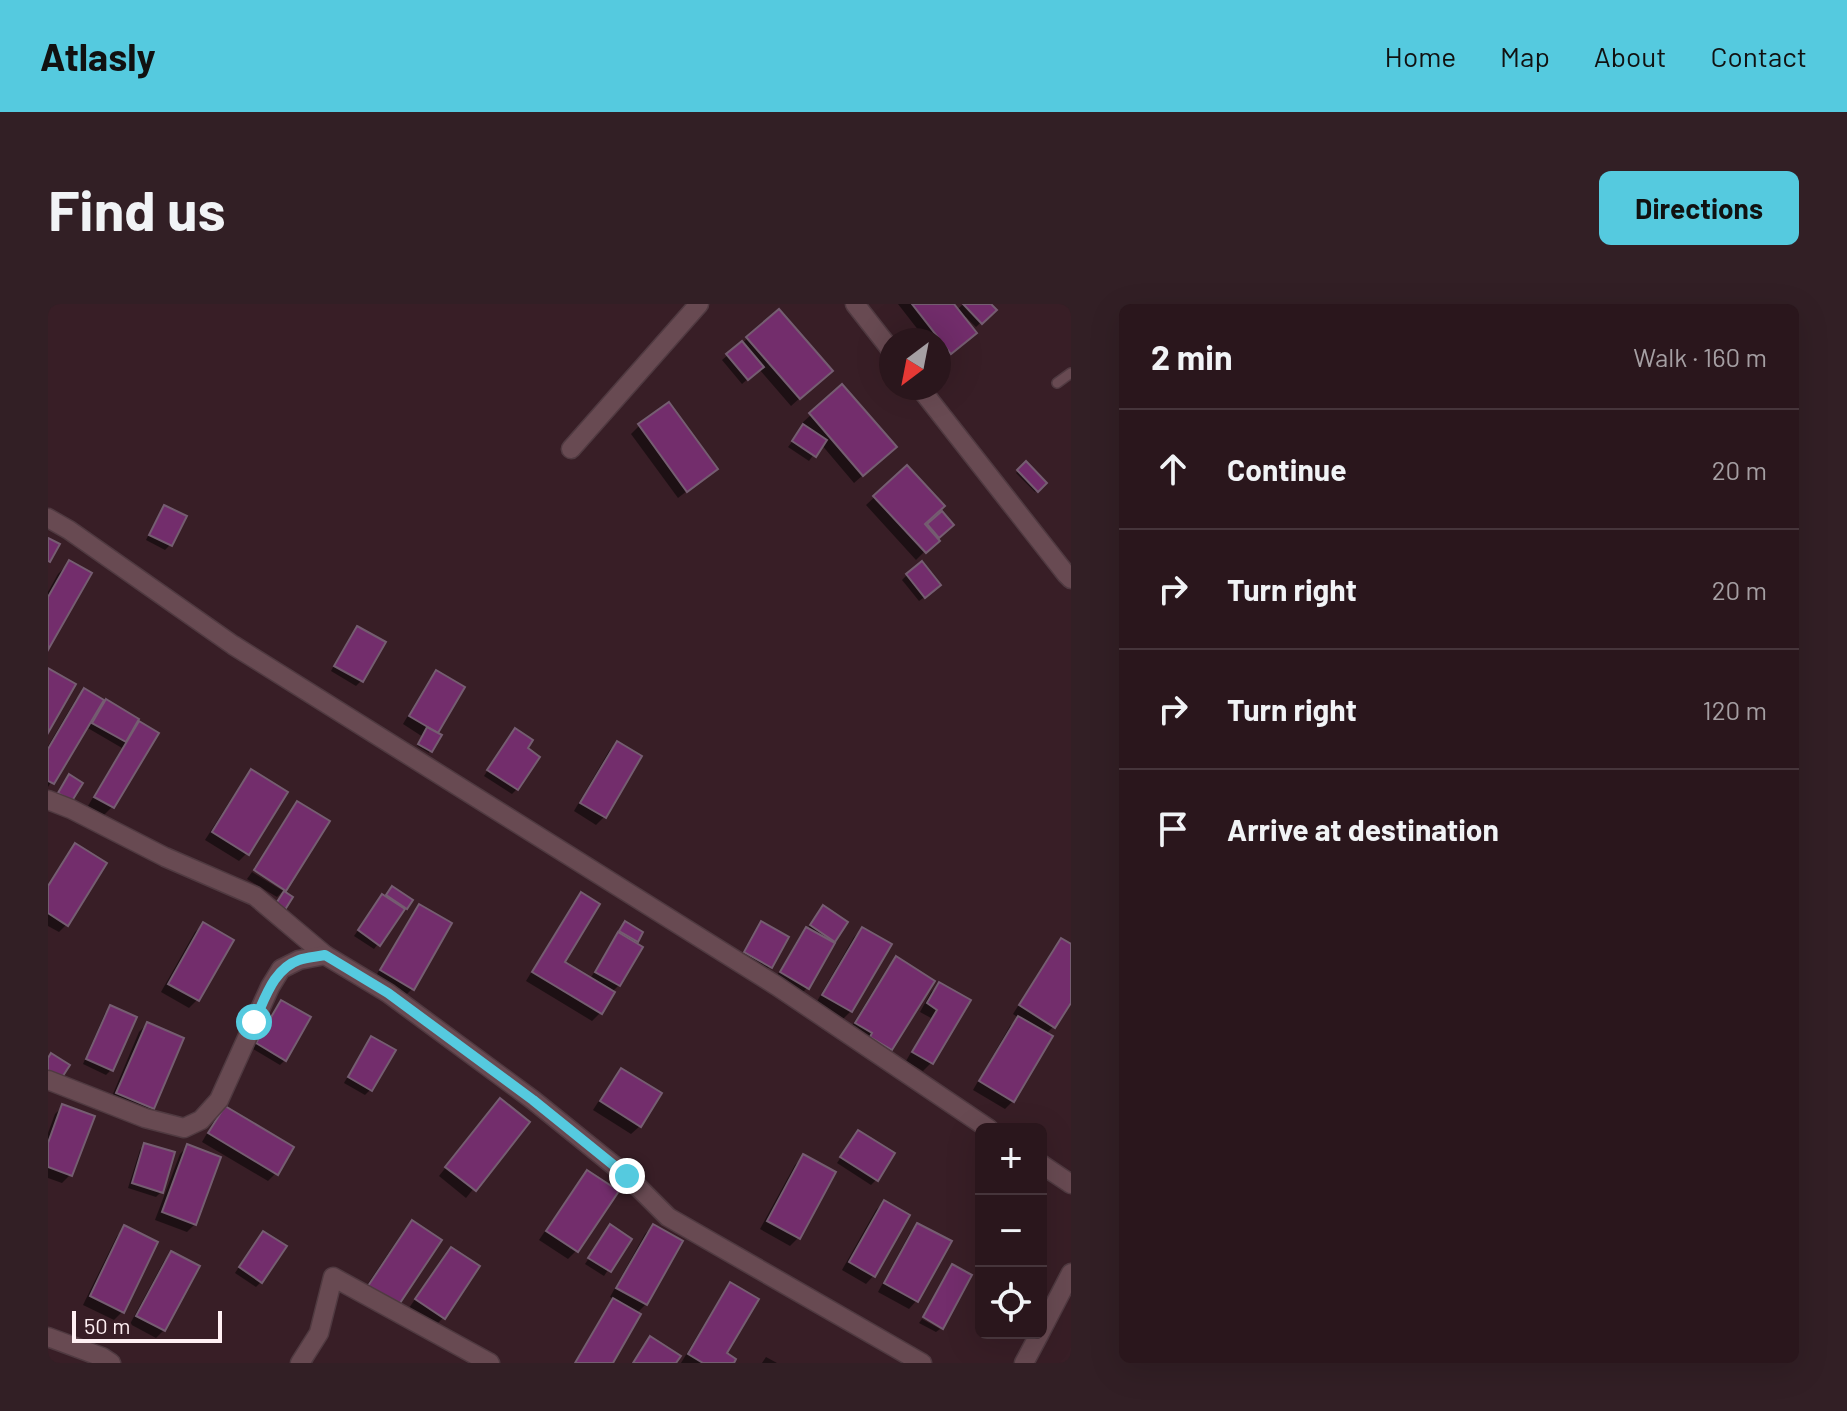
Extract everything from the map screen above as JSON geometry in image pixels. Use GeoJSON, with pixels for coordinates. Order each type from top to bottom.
{"type":"FeatureCollection","features":[{"type":"Feature","properties":{"kind":"street"},"geometry":{"type":"LineString","coordinates":[[571,449],[699,304]]}},
{"type":"Feature","properties":{"kind":"street"},"geometry":{"type":"LineString","coordinates":[[855,304],[879,335]]}},
{"type":"Feature","properties":{"kind":"street"},"geometry":{"type":"LineString","coordinates":[[929,400],[1071,579]]}},
{"type":"Feature","properties":{"kind":"street"},"geometry":{"type":"LineString","coordinates":[[48,518],[233,645],[777,986],[980,1123]]}},
{"type":"Feature","properties":{"kind":"street"},"geometry":{"type":"LineString","coordinates":[[48,800],[165,857],[255,896],[325,955],[388,993],[533,1100],[627,1176],[668,1217],[922,1363]]}},
{"type":"Feature","properties":{"kind":"street"},"geometry":{"type":"LineString","coordinates":[[290,926],[299,960]]}},
{"type":"Feature","properties":{"kind":"street"},"geometry":{"type":"LineString","coordinates":[[48,1080],[145,1118],[184,1128],[201,1120],[219,1100],[281,969],[299,960],[325,955]]}},
{"type":"Feature","properties":{"kind":"street"},"geometry":{"type":"LineString","coordinates":[[1047,1168],[1071,1184]]}},
{"type":"Feature","properties":{"kind":"street"},"geometry":{"type":"LineString","coordinates":[[1047,1319],[1071,1273]]}},
{"type":"Feature","properties":{"kind":"street"},"geometry":{"type":"LineString","coordinates":[[300,1363],[319,1333],[333,1277],[490,1363]]}},
{"type":"Feature","properties":{"kind":"street"},"geometry":{"type":"LineString","coordinates":[[48,1337],[111,1363]]}},
{"type":"Feature","properties":{"kind":"street"},"geometry":{"type":"LineString","coordinates":[[1024,1363],[1036,1339]]}},
{"type":"Feature","properties":{"kind":"lane"},"geometry":{"type":"LineString","coordinates":[[1057,383],[1071,373]]}},
{"type":"Feature","properties":{"kind":"building"},"geometry":{"type":"Polygon","coordinates":[[[912,304],[954,304],[977,333],[951,354],[951,328],[931,328],[912,304]]]}},
{"type":"Feature","properties":{"kind":"building"},"geometry":{"type":"Polygon","coordinates":[[[963,304],[991,304],[997,310],[982,324],[963,304]]]}},
{"type":"Feature","properties":{"kind":"building"},"geometry":{"type":"Polygon","coordinates":[[[779,309],[833,371],[800,399],[746,337],[779,309]]]}},
{"type":"Feature","properties":{"kind":"building"},"geometry":{"type":"Polygon","coordinates":[[[742,341],[764,367],[748,380],[726,354],[742,341]]]}},
{"type":"Feature","properties":{"kind":"building"},"geometry":{"type":"Polygon","coordinates":[[[842,384],[897,447],[863,476],[809,413],[842,384]]]}},
{"type":"Feature","properties":{"kind":"building"},"geometry":{"type":"Polygon","coordinates":[[[669,402],[718,469],[687,492],[638,424],[669,402]]]}},
{"type":"Feature","properties":{"kind":"building"},"geometry":{"type":"Polygon","coordinates":[[[803,424],[827,440],[816,457],[792,441],[803,424]]]}},
{"type":"Feature","properties":{"kind":"building"},"geometry":{"type":"Polygon","coordinates":[[[1026,461],[1047,483],[1038,492],[1017,470],[1026,461]]]}},
{"type":"Feature","properties":{"kind":"building"},"geometry":{"type":"Polygon","coordinates":[[[907,465],[945,506],[925,524],[940,541],[926,553],[873,496],[907,465]]]}},
{"type":"Feature","properties":{"kind":"building"},"geometry":{"type":"Polygon","coordinates":[[[164,505],[187,516],[172,546],[149,535],[164,505]]]}},
{"type":"Feature","properties":{"kind":"building"},"geometry":{"type":"Polygon","coordinates":[[[942,511],[954,525],[939,538],[927,524],[942,511]]]}},
{"type":"Feature","properties":{"kind":"building"},"geometry":{"type":"Polygon","coordinates":[[[48,538],[60,544],[50,562],[48,561],[48,538]]]}},
{"type":"Feature","properties":{"kind":"building"},"geometry":{"type":"Polygon","coordinates":[[[69,560],[92,573],[48,650],[48,597],[69,560]]]}},
{"type":"Feature","properties":{"kind":"building"},"geometry":{"type":"Polygon","coordinates":[[[922,561],[941,585],[925,598],[906,574],[922,561]]]}},
{"type":"Feature","properties":{"kind":"building"},"geometry":{"type":"Polygon","coordinates":[[[357,626],[386,642],[363,682],[334,666],[357,626]]]}},
{"type":"Feature","properties":{"kind":"building"},"geometry":{"type":"Polygon","coordinates":[[[48,668],[76,684],[48,733],[48,668]]]}},
{"type":"Feature","properties":{"kind":"building"},"geometry":{"type":"Polygon","coordinates":[[[436,670],[465,687],[438,733],[409,716],[436,670]]]}},
{"type":"Feature","properties":{"kind":"building"},"geometry":{"type":"Polygon","coordinates":[[[84,688],[104,700],[54,784],[48,781],[48,749],[84,688]]]}},
{"type":"Feature","properties":{"kind":"building"},"geometry":{"type":"Polygon","coordinates":[[[106,699],[139,719],[126,742],[92,723],[106,699]]]}},
{"type":"Feature","properties":{"kind":"building"},"geometry":{"type":"Polygon","coordinates":[[[139,721],[159,733],[114,808],[94,797],[139,721]]]}},
{"type":"Feature","properties":{"kind":"building"},"geometry":{"type":"Polygon","coordinates":[[[427,727],[442,735],[432,752],[418,744],[427,727]]]}},
{"type":"Feature","properties":{"kind":"building"},"geometry":{"type":"Polygon","coordinates":[[[515,728],[533,740],[528,748],[540,757],[518,790],[487,770],[515,728]]]}},
{"type":"Feature","properties":{"kind":"building"},"geometry":{"type":"Polygon","coordinates":[[[617,741],[642,756],[606,818],[580,803],[617,741]]]}},
{"type":"Feature","properties":{"kind":"building"},"geometry":{"type":"Polygon","coordinates":[[[251,769],[288,792],[249,855],[212,832],[251,769]]]}},
{"type":"Feature","properties":{"kind":"building"},"geometry":{"type":"Polygon","coordinates":[[[69,774],[83,783],[72,801],[58,793],[69,774]]]}},
{"type":"Feature","properties":{"kind":"building"},"geometry":{"type":"Polygon","coordinates":[[[297,801],[330,821],[286,891],[254,870],[297,801]]]}},
{"type":"Feature","properties":{"kind":"building"},"geometry":{"type":"Polygon","coordinates":[[[75,843],[107,863],[68,926],[48,913],[48,886],[75,843]]]}},
{"type":"Feature","properties":{"kind":"building"},"geometry":{"type":"Polygon","coordinates":[[[392,886],[413,900],[407,909],[386,895],[392,886]]]}},
{"type":"Feature","properties":{"kind":"building"},"geometry":{"type":"Polygon","coordinates":[[[284,891],[293,897],[281,916],[272,910],[284,891]]]}},
{"type":"Feature","properties":{"kind":"building"},"geometry":{"type":"Polygon","coordinates":[[[581,892],[600,904],[565,962],[615,992],[602,1014],[532,972],[581,892]]]}},
{"type":"Feature","properties":{"kind":"building"},"geometry":{"type":"Polygon","coordinates":[[[382,894],[405,909],[380,946],[358,930],[382,894]]]}},
{"type":"Feature","properties":{"kind":"building"},"geometry":{"type":"Polygon","coordinates":[[[419,904],[452,923],[414,990],[380,970],[419,904]]]}},
{"type":"Feature","properties":{"kind":"building"},"geometry":{"type":"Polygon","coordinates":[[[823,905],[848,922],[835,942],[810,925],[823,905]]]}},
{"type":"Feature","properties":{"kind":"building"},"geometry":{"type":"Polygon","coordinates":[[[625,921],[643,932],[638,942],[619,931],[625,921]]]}},
{"type":"Feature","properties":{"kind":"building"},"geometry":{"type":"Polygon","coordinates":[[[761,921],[789,937],[772,968],[744,952],[761,921]]]}},
{"type":"Feature","properties":{"kind":"building"},"geometry":{"type":"Polygon","coordinates":[[[203,922],[234,940],[199,1001],[168,984],[203,922]]]}},
{"type":"Feature","properties":{"kind":"building"},"geometry":{"type":"Polygon","coordinates":[[[806,927],[835,943],[809,989],[780,972],[806,927]]]}},
{"type":"Feature","properties":{"kind":"building"},"geometry":{"type":"Polygon","coordinates":[[[862,927],[892,944],[852,1012],[822,995],[862,927]]]}},
{"type":"Feature","properties":{"kind":"building"},"geometry":{"type":"Polygon","coordinates":[[[618,932],[643,947],[620,986],[595,972],[618,932]]]}},
{"type":"Feature","properties":{"kind":"building"},"geometry":{"type":"Polygon","coordinates":[[[1061,938],[1071,944],[1071,1003],[1055,1028],[1019,1005],[1061,938]]]}},
{"type":"Feature","properties":{"kind":"building"},"geometry":{"type":"Polygon","coordinates":[[[896,956],[935,981],[892,1050],[870,1037],[872,1033],[855,1023],[896,956]]]}},
{"type":"Feature","properties":{"kind":"building"},"geometry":{"type":"Polygon","coordinates":[[[939,982],[971,1000],[933,1064],[912,1052],[937,1010],[927,1003],[939,982]]]}},
{"type":"Feature","properties":{"kind":"building"},"geometry":{"type":"Polygon","coordinates":[[[281,1000],[311,1017],[286,1061],[256,1043],[281,1000]]]}},
{"type":"Feature","properties":{"kind":"building"},"geometry":{"type":"Polygon","coordinates":[[[110,1005],[137,1017],[113,1071],[86,1059],[110,1005]]]}},
{"type":"Feature","properties":{"kind":"building"},"geometry":{"type":"Polygon","coordinates":[[[1018,1016],[1053,1036],[1014,1102],[979,1081],[1018,1016]]]}},
{"type":"Feature","properties":{"kind":"building"},"geometry":{"type":"Polygon","coordinates":[[[147,1022],[184,1038],[154,1109],[116,1093],[147,1022]]]}},
{"type":"Feature","properties":{"kind":"building"},"geometry":{"type":"Polygon","coordinates":[[[371,1036],[396,1050],[372,1091],[348,1077],[371,1036]]]}},
{"type":"Feature","properties":{"kind":"building"},"geometry":{"type":"Polygon","coordinates":[[[51,1053],[70,1065],[61,1079],[48,1071],[51,1053]]]}},
{"type":"Feature","properties":{"kind":"building"},"geometry":{"type":"Polygon","coordinates":[[[621,1068],[662,1093],[641,1127],[600,1101],[621,1068]]]}},
{"type":"Feature","properties":{"kind":"building"},"geometry":{"type":"Polygon","coordinates":[[[500,1098],[530,1122],[476,1191],[445,1167],[500,1098]]]}},
{"type":"Feature","properties":{"kind":"building"},"geometry":{"type":"Polygon","coordinates":[[[62,1104],[95,1116],[72,1176],[48,1167],[48,1143],[62,1104]]]}},
{"type":"Feature","properties":{"kind":"building"},"geometry":{"type":"Polygon","coordinates":[[[225,1106],[294,1147],[278,1175],[208,1133],[225,1106]]]}},
{"type":"Feature","properties":{"kind":"building"},"geometry":{"type":"Polygon","coordinates":[[[858,1130],[895,1153],[878,1181],[840,1157],[858,1130]]]}},
{"type":"Feature","properties":{"kind":"building"},"geometry":{"type":"Polygon","coordinates":[[[144,1143],[175,1152],[163,1193],[132,1183],[144,1143]]]}},
{"type":"Feature","properties":{"kind":"building"},"geometry":{"type":"Polygon","coordinates":[[[187,1144],[221,1157],[196,1225],[162,1212],[187,1144]]]}},
{"type":"Feature","properties":{"kind":"building"},"geometry":{"type":"Polygon","coordinates":[[[803,1154],[836,1172],[800,1239],[767,1221],[803,1154]]]}},
{"type":"Feature","properties":{"kind":"building"},"geometry":{"type":"Polygon","coordinates":[[[587,1170],[619,1191],[578,1252],[546,1231],[587,1170]]]}},
{"type":"Feature","properties":{"kind":"building"},"geometry":{"type":"Polygon","coordinates":[[[884,1200],[910,1215],[875,1277],[849,1262],[884,1200]]]}},
{"type":"Feature","properties":{"kind":"building"},"geometry":{"type":"Polygon","coordinates":[[[412,1220],[442,1240],[398,1306],[368,1286],[412,1220]]]}},
{"type":"Feature","properties":{"kind":"building"},"geometry":{"type":"Polygon","coordinates":[[[917,1223],[952,1241],[918,1302],[884,1283],[917,1223]]]}},
{"type":"Feature","properties":{"kind":"building"},"geometry":{"type":"Polygon","coordinates":[[[610,1224],[632,1239],[611,1272],[588,1258],[610,1224]]]}},
{"type":"Feature","properties":{"kind":"building"},"geometry":{"type":"Polygon","coordinates":[[[653,1224],[683,1241],[647,1305],[616,1288],[653,1224]]]}},
{"type":"Feature","properties":{"kind":"building"},"geometry":{"type":"Polygon","coordinates":[[[124,1225],[158,1242],[124,1313],[90,1296],[124,1225]]]}},
{"type":"Feature","properties":{"kind":"building"},"geometry":{"type":"Polygon","coordinates":[[[263,1231],[287,1246],[262,1283],[239,1267],[263,1231]]]}},
{"type":"Feature","properties":{"kind":"building"},"geometry":{"type":"Polygon","coordinates":[[[451,1247],[480,1266],[445,1319],[415,1299],[451,1247]]]}},
{"type":"Feature","properties":{"kind":"building"},"geometry":{"type":"Polygon","coordinates":[[[171,1251],[200,1266],[165,1331],[136,1316],[171,1251]]]}},
{"type":"Feature","properties":{"kind":"building"},"geometry":{"type":"Polygon","coordinates":[[[952,1264],[972,1275],[943,1329],[923,1317],[952,1264]]]}},
{"type":"Feature","properties":{"kind":"building"},"geometry":{"type":"Polygon","coordinates":[[[730,1282],[759,1299],[727,1353],[736,1359],[734,1363],[703,1363],[688,1354],[730,1282]]]}},
{"type":"Feature","properties":{"kind":"building"},"geometry":{"type":"Polygon","coordinates":[[[613,1298],[641,1314],[613,1363],[575,1363],[613,1298]]]}},
{"type":"Feature","properties":{"kind":"building"},"geometry":{"type":"Polygon","coordinates":[[[650,1336],[681,1356],[676,1363],[633,1363],[650,1336]]]}},
{"type":"Feature","properties":{"kind":"route"},"geometry":{"type":"LineString","coordinates":[[254,1022],[281,969],[299,960],[325,955],[388,993],[533,1100],[627,1176]]}}]}
